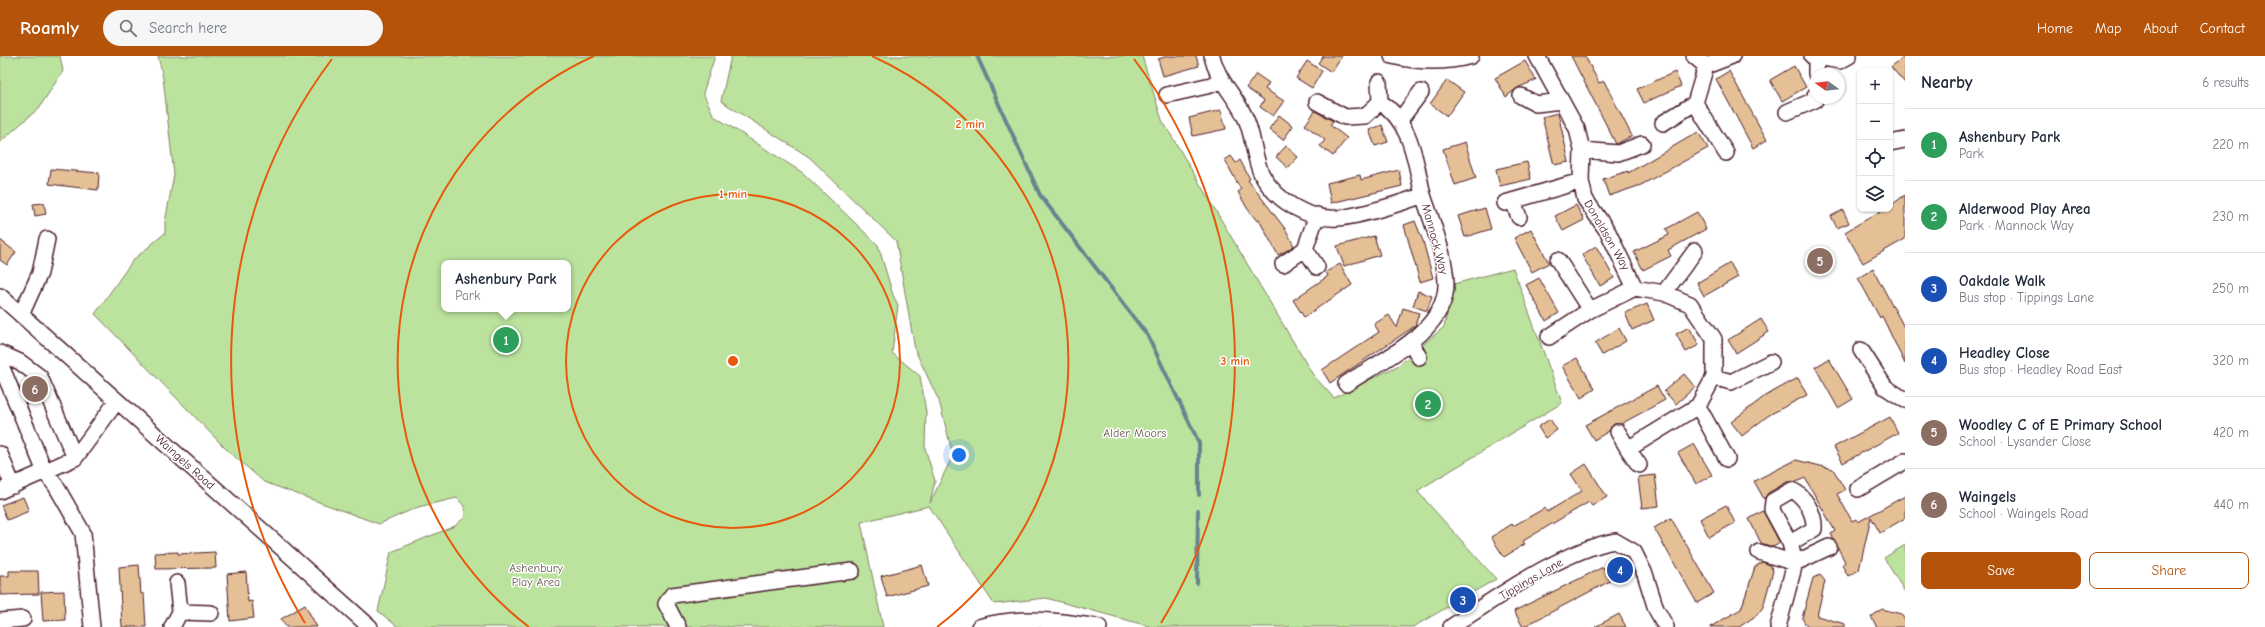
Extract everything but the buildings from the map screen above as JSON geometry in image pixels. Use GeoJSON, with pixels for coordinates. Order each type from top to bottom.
{"type":"FeatureCollection","features":[{"type":"Feature","properties":{"kind":"street","name":"Mannock Way"},"geometry":{"type":"LineString","coordinates":[[1212,56],[1220,80],[1245,117],[1260,170],[1266,181],[1288,203],[1325,217],[1345,217],[1423,195]]}},
{"type":"Feature","properties":{"kind":"street"},"geometry":{"type":"LineString","coordinates":[[1392,56],[1426,60],[1471,56]]}},
{"type":"Feature","properties":{"kind":"street","name":"Donaldson Way"},"geometry":{"type":"LineString","coordinates":[[1536,56],[1577,129],[1582,150],[1581,181],[1585,199],[1608,232],[1635,288]]}},
{"type":"Feature","properties":{"kind":"street"},"geometry":{"type":"LineString","coordinates":[[1694,56],[1706,66]]}},
{"type":"Feature","properties":{"kind":"street"},"geometry":{"type":"LineString","coordinates":[[1706,66],[1732,56]]}},
{"type":"Feature","properties":{"kind":"street"},"geometry":{"type":"LineString","coordinates":[[1815,68],[1814,57],[1840,61],[1849,56]]}},
{"type":"Feature","properties":{"kind":"street"},"geometry":{"type":"LineString","coordinates":[[1662,123],[1695,103],[1706,66]]}},
{"type":"Feature","properties":{"kind":"street"},"geometry":{"type":"LineString","coordinates":[[1168,95],[1212,85],[1220,80]]}},
{"type":"Feature","properties":{"kind":"street"},"geometry":{"type":"LineString","coordinates":[[1317,102],[1345,117],[1365,116],[1380,102],[1379,82]]}},
{"type":"Feature","properties":{"kind":"street"},"geometry":{"type":"LineString","coordinates":[[1400,120],[1421,92]]}},
{"type":"Feature","properties":{"kind":"street"},"geometry":{"type":"LineString","coordinates":[[1521,96],[1536,104],[1562,102]]}},
{"type":"Feature","properties":{"kind":"street"},"geometry":{"type":"LineString","coordinates":[[1787,112],[1809,101]]}},
{"type":"Feature","properties":{"kind":"street","name":"Mannock Way"},"geometry":{"type":"LineString","coordinates":[[1346,384],[1412,342],[1428,328],[1438,314],[1446,288],[1440,252],[1423,195],[1412,147],[1400,120],[1380,102]]}},
{"type":"Feature","properties":{"kind":"street"},"geometry":{"type":"LineString","coordinates":[[1695,103],[1726,153]]}},
{"type":"Feature","properties":{"kind":"street"},"geometry":{"type":"LineString","coordinates":[[1893,143],[1905,140]]}},
{"type":"Feature","properties":{"kind":"street"},"geometry":{"type":"LineString","coordinates":[[1582,150],[1618,153],[1642,144]]}},
{"type":"Feature","properties":{"kind":"street"},"geometry":{"type":"LineString","coordinates":[[1519,217],[1509,202],[1581,181]]}},
{"type":"Feature","properties":{"kind":"street"},"geometry":{"type":"LineString","coordinates":[[1283,264],[1306,249],[1317,215]]}},
{"type":"Feature","properties":{"kind":"street"},"geometry":{"type":"LineString","coordinates":[[21,315],[40,273],[47,238]]}},
{"type":"Feature","properties":{"kind":"street"},"geometry":{"type":"LineString","coordinates":[[1306,249],[1317,267]]}},
{"type":"Feature","properties":{"kind":"street"},"geometry":{"type":"LineString","coordinates":[[1664,293],[1695,251]]}},
{"type":"Feature","properties":{"kind":"street"},"geometry":{"type":"LineString","coordinates":[[1558,260],[1590,310]]}},
{"type":"Feature","properties":{"kind":"street"},"geometry":{"type":"LineString","coordinates":[[1549,338],[1590,310],[1635,288],[1664,293],[1690,304],[1714,339],[1714,377],[1698,406],[1628,449]]}},
{"type":"Feature","properties":{"kind":"street","name":"Waingels Road"},"geometry":{"type":"LineString","coordinates":[[0,296],[370,627]]}},
{"type":"Feature","properties":{"kind":"street"},"geometry":{"type":"LineString","coordinates":[[1412,342],[1419,357]]}},
{"type":"Feature","properties":{"kind":"street"},"geometry":{"type":"LineString","coordinates":[[1861,350],[1885,387],[1905,400]]}},
{"type":"Feature","properties":{"kind":"street"},"geometry":{"type":"LineString","coordinates":[[0,353],[20,362],[40,377],[75,458]]}},
{"type":"Feature","properties":{"kind":"street"},"geometry":{"type":"LineString","coordinates":[[1714,377],[1731,382],[1771,362]]}},
{"type":"Feature","properties":{"kind":"street"},"geometry":{"type":"LineString","coordinates":[[0,363],[44,472],[56,486],[83,533],[92,627]]}},
{"type":"Feature","properties":{"kind":"street"},"geometry":{"type":"LineString","coordinates":[[0,454],[7,489],[75,458],[117,401]]}},
{"type":"Feature","properties":{"kind":"street"},"geometry":{"type":"LineString","coordinates":[[1698,406],[1727,459]]}},
{"type":"Feature","properties":{"kind":"street"},"geometry":{"type":"LineString","coordinates":[[1618,432],[1639,465]]}},
{"type":"Feature","properties":{"kind":"street"},"geometry":{"type":"LineString","coordinates":[[1858,489],[1905,461]]}},
{"type":"Feature","properties":{"kind":"street","name":"Tippings Lane"},"geometry":{"type":"LineString","coordinates":[[1451,627],[1529,578],[1594,545],[1615,541],[1634,552],[1645,574],[1656,609],[1666,627]]}},
{"type":"Feature","properties":{"kind":"street"},"geometry":{"type":"LineString","coordinates":[[1778,627],[1795,563],[1790,543]]}},
{"type":"Feature","properties":{"kind":"street"},"geometry":{"type":"LineString","coordinates":[[1759,552],[1795,563],[1829,547]]}},
{"type":"Feature","properties":{"kind":"street"},"geometry":{"type":"LineString","coordinates":[[678,627],[666,604],[672,595],[852,571]]}},
{"type":"Feature","properties":{"kind":"street"},"geometry":{"type":"LineString","coordinates":[[172,627],[180,612],[177,583]]}},
{"type":"Feature","properties":{"kind":"street"},"geometry":{"type":"LineString","coordinates":[[180,612],[211,613]]}},
{"type":"Feature","properties":{"kind":"street"},"geometry":{"type":"LineString","coordinates":[[0,621],[23,619]]}},
{"type":"Feature","properties":{"kind":"street"},"geometry":{"type":"LineString","coordinates":[[979,627],[996,622],[1050,620],[1099,627]]}},
{"type":"Feature","properties":{"kind":"green space"},"geometry":{"type":"Polygon","coordinates":[[[0,56],[60,56],[63,71],[39,108],[0,142],[0,56]]]}},
{"type":"Feature","properties":{"kind":"green space"},"geometry":{"type":"Polygon","coordinates":[[[158,56],[715,56],[703,93],[714,116],[803,173],[878,245],[893,295],[898,305],[892,353],[920,376],[926,412],[925,448],[935,481],[930,503],[953,455],[939,401],[915,350],[896,241],[809,157],[721,101],[731,56],[1142,56],[1162,120],[1313,375],[1334,398],[1399,365],[1444,327],[1454,284],[1513,268],[1562,403],[1417,491],[1496,579],[1413,627],[1152,627],[1046,598],[994,604],[929,506],[861,522],[883,627],[398,627],[378,611],[391,552],[455,526],[465,517],[464,506],[457,498],[418,507],[379,524],[264,482],[226,449],[95,314],[133,260],[165,233],[165,222],[174,175],[163,78],[158,56]]]}},
{"type":"Feature","properties":{"kind":"green space"},"geometry":{"type":"Polygon","coordinates":[[[1905,545],[1905,592],[1884,558],[1905,545]]]}},
{"type":"Feature","properties":{"kind":"waterway"},"geometry":{"type":"LineString","coordinates":[[977,56],[1040,195],[1148,336],[1199,443],[1199,495]]}},
{"type":"Feature","properties":{"kind":"waterway"},"geometry":{"type":"LineString","coordinates":[[1197,583],[1198,510]]}},
{"type":"Feature","properties":{"kind":"place","name":"Woodley C of E Primary School"},"geometry":{"type":"Point","coordinates":[1820,261]}},
{"type":"Feature","properties":{"kind":"place","name":"Ashenbury Park"},"geometry":{"type":"Point","coordinates":[506,340]}},
{"type":"Feature","properties":{"kind":"place","name":"Waingels"},"geometry":{"type":"Point","coordinates":[35,389]}},
{"type":"Feature","properties":{"kind":"place","name":"Alderwood Play Area"},"geometry":{"type":"Point","coordinates":[1428,404]}},
{"type":"Feature","properties":{"kind":"place","name":"Headley Close"},"geometry":{"type":"Point","coordinates":[1620,570]}},
{"type":"Feature","properties":{"kind":"place","name":"Oakdale Walk"},"geometry":{"type":"Point","coordinates":[1463,600]}},
{"type":"Feature","properties":{"kind":"park label","name":"Alder Moors"},"geometry":{"type":"Point","coordinates":[1135,433]}},
{"type":"Feature","properties":{"kind":"park label","name":"Ashenbury Play Area"},"geometry":{"type":"Point","coordinates":[536,575]}}]}
